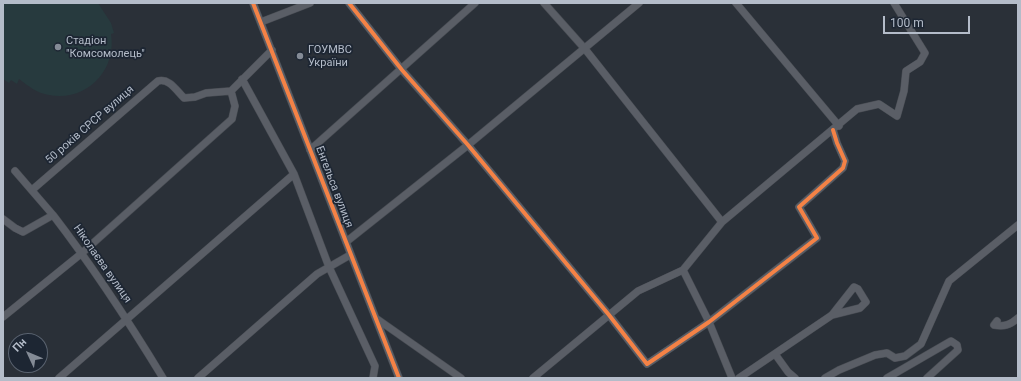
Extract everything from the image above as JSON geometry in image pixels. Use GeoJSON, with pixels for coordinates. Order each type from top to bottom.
{"type":"FeatureCollection","features":[{"type":"Feature","properties":{"kind":"street","name":"Енгельса вулиця"},"geometry":{"type":"LineString","coordinates":[[253,3],[399,378]]}},
{"type":"Feature","properties":{"kind":"street"},"geometry":{"type":"LineString","coordinates":[[261,22],[310,3]]}},
{"type":"Feature","properties":{"kind":"street"},"geometry":{"type":"LineString","coordinates":[[350,3],[402,70],[468,145],[609,315],[646,364],[709,322],[817,238],[799,207],[843,168],[845,161],[837,143],[836,128],[736,3]]}},
{"type":"Feature","properties":{"kind":"street"},"geometry":{"type":"LineString","coordinates":[[310,150],[402,70],[475,3]]}},
{"type":"Feature","properties":{"kind":"street"},"geometry":{"type":"LineString","coordinates":[[544,3],[585,49],[722,222]]}},
{"type":"Feature","properties":{"kind":"street"},"geometry":{"type":"LineString","coordinates":[[346,242],[468,145],[639,3]]}},
{"type":"Feature","properties":{"kind":"street"},"geometry":{"type":"LineString","coordinates":[[533,378],[638,291],[683,270],[722,222],[857,109],[879,104],[897,116],[904,91],[906,70],[920,62],[925,53],[894,3]]}},
{"type":"Feature","properties":{"kind":"street"},"geometry":{"type":"LineString","coordinates":[[3,317],[82,253],[232,119],[235,106],[231,91],[272,50]]}},
{"type":"Feature","properties":{"kind":"street","name":"50 років СРСР вулиця"},"geometry":{"type":"LineString","coordinates":[[32,190],[162,79],[168,81],[184,98],[195,97],[206,93],[231,91]]}},
{"type":"Feature","properties":{"kind":"street"},"geometry":{"type":"LineString","coordinates":[[242,80],[294,174],[329,267],[375,366],[373,378]]}},
{"type":"Feature","properties":{"kind":"street","name":"Ніколаєва вулиця"},"geometry":{"type":"LineString","coordinates":[[15,171],[53,215],[82,253],[128,320],[163,378]]}},
{"type":"Feature","properties":{"kind":"street"},"geometry":{"type":"LineString","coordinates":[[59,378],[128,320],[294,174]]}},
{"type":"Feature","properties":{"kind":"street"},"geometry":{"type":"LineString","coordinates":[[3,219],[23,232],[53,215]]}},
{"type":"Feature","properties":{"kind":"street"},"geometry":{"type":"LineString","coordinates":[[825,378],[875,354],[887,353],[895,358],[905,356],[921,344],[949,281],[1018,225]]}},
{"type":"Feature","properties":{"kind":"street"},"geometry":{"type":"LineString","coordinates":[[198,378],[317,274],[350,255]]}},
{"type":"Feature","properties":{"kind":"street"},"geometry":{"type":"LineString","coordinates":[[683,270],[709,322],[732,378]]}},
{"type":"Feature","properties":{"kind":"street"},"geometry":{"type":"LineString","coordinates":[[739,378],[832,315],[850,290],[854,287],[858,289],[866,302],[860,308],[832,315]]}},
{"type":"Feature","properties":{"kind":"street"},"geometry":{"type":"LineString","coordinates":[[997,321],[994,325],[1002,327],[1011,324],[1018,318]]}},
{"type":"Feature","properties":{"kind":"street"},"geometry":{"type":"LineString","coordinates":[[376,319],[461,378]]}},
{"type":"Feature","properties":{"kind":"street"},"geometry":{"type":"LineString","coordinates":[[887,378],[951,341],[957,345],[958,350],[926,378]]}},
{"type":"Feature","properties":{"kind":"street"},"geometry":{"type":"LineString","coordinates":[[775,354],[788,372],[796,378]]}},
{"type":"Feature","properties":{"kind":"green space","name":"Стадіон \"Комсомолець\""},"geometry":{"type":"Polygon","coordinates":[[[3,3],[98,3],[111,23],[114,33],[111,34],[112,48],[104,71],[96,81],[86,89],[75,94],[63,96],[41,93],[29,87],[19,79],[17,84],[11,80],[9,83],[3,79],[3,3]]]}},
{"type":"Feature","properties":{"kind":"cycle path"},"geometry":{"type":"LineString","coordinates":[[253,3],[399,378]]}},
{"type":"Feature","properties":{"kind":"cycle path"},"geometry":{"type":"LineString","coordinates":[[349,3],[402,70],[468,145],[609,315],[647,364],[709,322],[817,238],[799,207],[843,168],[845,161],[833,130]]}},
{"type":"Feature","properties":{"kind":"place","name":"Стадіон \"Комсомолець\""},"geometry":{"type":"Point","coordinates":[58,47]}},
{"type":"Feature","properties":{"kind":"place","name":"ГОУМВС України"},"geometry":{"type":"Point","coordinates":[300,56]}}]}
